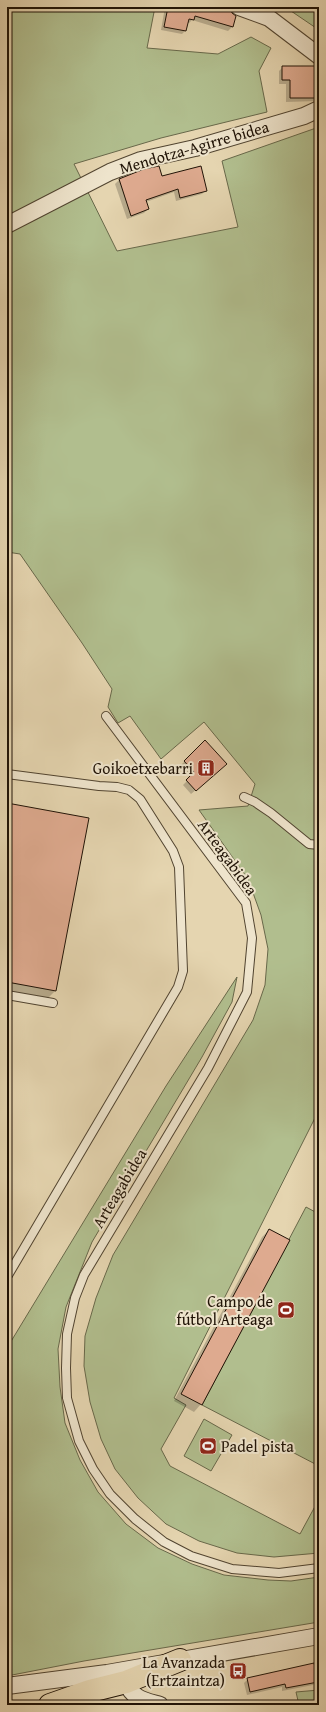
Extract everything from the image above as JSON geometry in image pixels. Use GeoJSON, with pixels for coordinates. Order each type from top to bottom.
{"type":"FeatureCollection","features":[{"type":"Feature","properties":{"kind":"highway"},"geometry":{"type":"LineString","coordinates":[[50,1705],[78,1695],[126,1682],[180,1660]]}},
{"type":"Feature","properties":{"kind":"street"},"geometry":{"type":"LineString","coordinates":[[240,7],[269,18],[319,56]]}},
{"type":"Feature","properties":{"kind":"street","name":"Mendotza-Agirre bidea"},"geometry":{"type":"LineString","coordinates":[[7,225],[110,172],[141,160],[195,148],[304,116],[319,109]]}},
{"type":"Feature","properties":{"kind":"street"},"geometry":{"type":"LineString","coordinates":[[7,1686],[106,1673],[319,1636]]}},
{"type":"Feature","properties":{"kind":"street"},"geometry":{"type":"LineString","coordinates":[[7,1697],[25,1694],[106,1673]]}},
{"type":"Feature","properties":{"kind":"street"},"geometry":{"type":"LineString","coordinates":[[126,1682],[130,1692],[141,1699],[160,1705]]}},
{"type":"Feature","properties":{"kind":"lane","name":"Arteagabidea"},"geometry":{"type":"LineString","coordinates":[[106,716],[246,903],[252,938],[247,992],[208,1068],[84,1275],[75,1298],[67,1334],[67,1398],[71,1417],[79,1441],[92,1469],[110,1494],[135,1519],[164,1542],[191,1556],[232,1569],[279,1573],[319,1568]]}},
{"type":"Feature","properties":{"kind":"lane"},"geometry":{"type":"LineString","coordinates":[[7,774],[117,787],[129,790],[140,799],[173,851],[179,868],[183,970],[178,987],[7,1277]]}},
{"type":"Feature","properties":{"kind":"lane"},"geometry":{"type":"LineString","coordinates":[[244,798],[255,802],[271,813],[310,844],[319,845]]}},
{"type":"Feature","properties":{"kind":"lane"},"geometry":{"type":"LineString","coordinates":[[7,995],[53,1003]]}},
{"type":"Feature","properties":{"kind":"green space"},"geometry":{"type":"Polygon","coordinates":[[[7,7],[155,7],[147,48],[218,54],[251,37],[271,48],[259,71],[267,112],[161,138],[74,164],[117,251],[238,227],[222,161],[319,127],[319,1110],[174,1398],[186,1405],[161,1449],[170,1466],[300,1534],[319,1499],[319,1553],[274,1557],[237,1553],[199,1541],[166,1524],[138,1498],[115,1469],[101,1439],[90,1402],[84,1366],[85,1336],[96,1298],[113,1255],[253,1020],[265,985],[268,949],[261,915],[248,879],[199,810],[248,806],[255,784],[204,722],[161,759],[130,716],[118,723],[108,707],[112,689],[20,554],[7,552],[7,7]]]}},
{"type":"Feature","properties":{"kind":"green space"},"geometry":{"type":"Polygon","coordinates":[[[295,7],[319,7],[319,30],[291,11],[295,7]]]}},
{"type":"Feature","properties":{"kind":"green space"},"geometry":{"type":"Polygon","coordinates":[[[237,977],[232,1002],[202,1057],[92,1242],[66,1307],[58,1349],[60,1387],[65,1423],[80,1460],[98,1492],[126,1524],[158,1548],[192,1564],[224,1575],[291,1581],[319,1577],[319,1622],[84,1661],[7,1676],[7,1348],[166,1086],[237,977]]]}},
{"type":"Feature","properties":{"kind":"green space","name":"Campo de fútbol Arteaga"},"geometry":{"type":"Polygon","coordinates":[[[306,1207],[319,1214],[319,1466],[202,1405],[306,1207]]]}},
{"type":"Feature","properties":{"kind":"green space","name":"Padel pista"},"geometry":{"type":"Polygon","coordinates":[[[204,1419],[232,1435],[211,1471],[184,1456],[204,1419]]]}},
{"type":"Feature","properties":{"kind":"green space"},"geometry":{"type":"Polygon","coordinates":[[[319,1690],[319,1705],[299,1705],[296,1692],[319,1690]]]}},
{"type":"Feature","properties":{"kind":"building"},"geometry":{"type":"Polygon","coordinates":[[[168,7],[226,7],[230,8],[232,13],[236,16],[233,27],[195,16],[194,20],[189,19],[186,31],[164,27],[168,7]]]}},
{"type":"Feature","properties":{"kind":"building"},"geometry":{"type":"Polygon","coordinates":[[[282,66],[319,66],[319,98],[290,98],[290,80],[282,80],[282,66]]]}},
{"type":"Feature","properties":{"kind":"building"},"geometry":{"type":"Polygon","coordinates":[[[159,166],[162,176],[201,166],[207,191],[180,198],[178,189],[146,200],[149,209],[131,216],[119,179],[144,169],[159,166]]]}},
{"type":"Feature","properties":{"kind":"building","name":"Goikoetxebarri"},"geometry":{"type":"Polygon","coordinates":[[[205,740],[227,764],[196,791],[186,780],[194,772],[184,761],[205,740]]]}},
{"type":"Feature","properties":{"kind":"building"},"geometry":{"type":"Polygon","coordinates":[[[7,803],[89,818],[56,991],[7,982],[7,803]]]}},
{"type":"Feature","properties":{"kind":"building"},"geometry":{"type":"Polygon","coordinates":[[[269,1229],[290,1240],[202,1405],[181,1394],[269,1229]]]}},
{"type":"Feature","properties":{"kind":"building"},"geometry":{"type":"Polygon","coordinates":[[[314,1663],[318,1682],[286,1688],[285,1684],[250,1692],[247,1678],[314,1663]]]}},
{"type":"Feature","properties":{"kind":"place","name":"Goikoetxebarri"},"geometry":{"type":"Point","coordinates":[206,768]}},
{"type":"Feature","properties":{"kind":"place","name":"Campo de fútbol Arteaga"},"geometry":{"type":"Point","coordinates":[286,1310]}},
{"type":"Feature","properties":{"kind":"place","name":"Padel pista"},"geometry":{"type":"Point","coordinates":[208,1446]}},
{"type":"Feature","properties":{"kind":"place","name":"La Avanzada (Ertzaintza)"},"geometry":{"type":"Point","coordinates":[238,1671]}}]}
